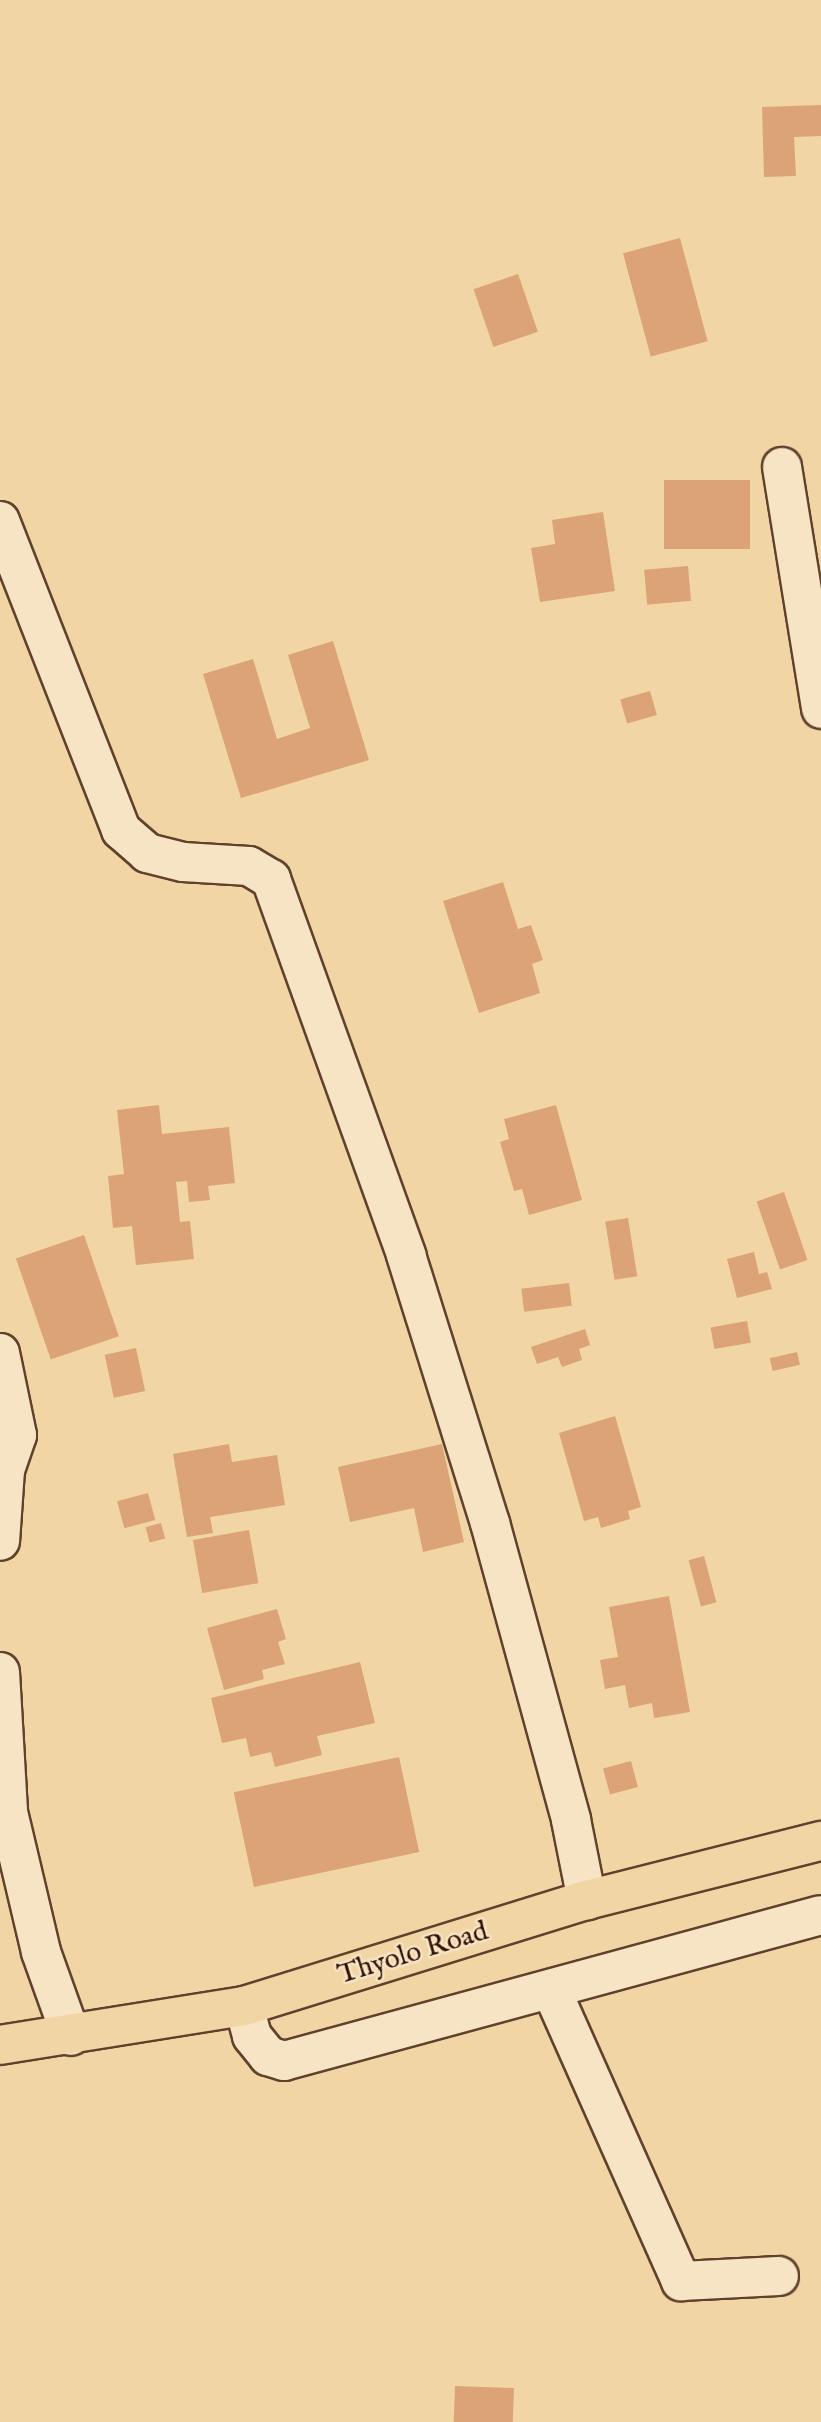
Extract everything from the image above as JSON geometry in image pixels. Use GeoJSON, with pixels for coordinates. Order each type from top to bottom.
{"type":"FeatureCollection","features":[{"type":"Feature","properties":{"kind":"highway","name":"Thyolo Road"},"geometry":{"type":"LineString","coordinates":[[0,2045],[71,2036],[244,2006],[587,1900],[821,1841]]}},
{"type":"Feature","properties":{"kind":"street"},"geometry":{"type":"LineString","coordinates":[[782,467],[820,705]]}},
{"type":"Feature","properties":{"kind":"street"},"geometry":{"type":"LineString","coordinates":[[0,521],[121,830],[147,853],[183,862],[249,866],[271,879],[405,1255],[490,1523],[572,1820],[587,1900]]}},
{"type":"Feature","properties":{"kind":"street"},"geometry":{"type":"LineString","coordinates":[[0,1353],[17,1435],[5,1470],[0,1541]]}},
{"type":"Feature","properties":{"kind":"street"},"geometry":{"type":"LineString","coordinates":[[0,1672],[8,1812],[41,1952],[71,2036]]}},
{"type":"Feature","properties":{"kind":"street"},"geometry":{"type":"LineString","coordinates":[[244,2006],[252,2036],[268,2056],[284,2061],[821,1915]]}},
{"type":"Feature","properties":{"kind":"street"},"geometry":{"type":"LineString","coordinates":[[551,1989],[681,2281],[779,2276]]}},
{"type":"Feature","properties":{"kind":"building"},"geometry":{"type":"Polygon","coordinates":[[[821,105],[821,136],[794,137],[796,176],[764,177],[762,107],[821,105]]]}},
{"type":"Feature","properties":{"kind":"building"},"geometry":{"type":"Polygon","coordinates":[[[680,238],[708,341],[651,357],[623,253],[680,238]]]}},
{"type":"Feature","properties":{"kind":"building"},"geometry":{"type":"Polygon","coordinates":[[[518,274],[538,332],[493,347],[474,289],[518,274]]]}},
{"type":"Feature","properties":{"kind":"building"},"geometry":{"type":"Polygon","coordinates":[[[664,480],[750,480],[750,549],[664,549],[664,480]]]}},
{"type":"Feature","properties":{"kind":"building"},"geometry":{"type":"Polygon","coordinates":[[[603,512],[615,591],[540,602],[531,548],[555,544],[552,520],[603,512]]]}},
{"type":"Feature","properties":{"kind":"building"},"geometry":{"type":"Polygon","coordinates":[[[688,566],[691,601],[647,605],[644,570],[688,566]]]}},
{"type":"Feature","properties":{"kind":"building"},"geometry":{"type":"Polygon","coordinates":[[[333,641],[369,760],[241,798],[203,674],[253,659],[277,739],[310,728],[288,655],[333,641]]]}},
{"type":"Feature","properties":{"kind":"building"},"geometry":{"type":"Polygon","coordinates":[[[650,691],[657,715],[627,724],[620,700],[650,691]]]}},
{"type":"Feature","properties":{"kind":"building"},"geometry":{"type":"Polygon","coordinates":[[[503,882],[518,929],[531,925],[543,960],[532,964],[540,993],[479,1013],[443,901],[503,882]]]}},
{"type":"Feature","properties":{"kind":"building"},"geometry":{"type":"Polygon","coordinates":[[[159,1105],[162,1134],[229,1127],[235,1183],[208,1186],[210,1200],[189,1202],[187,1181],[176,1182],[180,1222],[190,1221],[194,1259],[136,1265],[132,1226],[113,1228],[108,1176],[124,1174],[117,1110],[159,1105]]]}},
{"type":"Feature","properties":{"kind":"building"},"geometry":{"type":"Polygon","coordinates":[[[556,1105],[582,1200],[529,1215],[522,1189],[514,1191],[500,1142],[509,1139],[504,1119],[556,1105]]]}},
{"type":"Feature","properties":{"kind":"building"},"geometry":{"type":"Polygon","coordinates":[[[784,1192],[807,1260],[780,1270],[757,1201],[784,1192]]]}},
{"type":"Feature","properties":{"kind":"building"},"geometry":{"type":"Polygon","coordinates":[[[628,1218],[637,1276],[615,1280],[605,1222],[628,1218]]]}},
{"type":"Feature","properties":{"kind":"building"},"geometry":{"type":"Polygon","coordinates":[[[84,1235],[119,1336],[51,1360],[16,1258],[84,1235]]]}},
{"type":"Feature","properties":{"kind":"building"},"geometry":{"type":"Polygon","coordinates":[[[754,1252],[759,1274],[767,1272],[772,1289],[737,1298],[727,1259],[754,1252]]]}},
{"type":"Feature","properties":{"kind":"building"},"geometry":{"type":"Polygon","coordinates":[[[569,1283],[572,1306],[524,1312],[521,1289],[569,1283]]]}},
{"type":"Feature","properties":{"kind":"building"},"geometry":{"type":"Polygon","coordinates":[[[747,1321],[751,1343],[714,1349],[711,1327],[747,1321]]]}},
{"type":"Feature","properties":{"kind":"building"},"geometry":{"type":"Polygon","coordinates":[[[585,1329],[590,1345],[579,1349],[582,1360],[562,1367],[558,1357],[537,1364],[531,1347],[585,1329]]]}},
{"type":"Feature","properties":{"kind":"building"},"geometry":{"type":"Polygon","coordinates":[[[136,1348],[145,1391],[114,1398],[105,1355],[136,1348]]]}},
{"type":"Feature","properties":{"kind":"building"},"geometry":{"type":"Polygon","coordinates":[[[797,1352],[800,1365],[773,1371],[770,1358],[797,1352]]]}},
{"type":"Feature","properties":{"kind":"building"},"geometry":{"type":"Polygon","coordinates":[[[615,1416],[641,1507],[628,1511],[630,1519],[601,1528],[598,1517],[584,1521],[559,1433],[615,1416]]]}},
{"type":"Feature","properties":{"kind":"building"},"geometry":{"type":"Polygon","coordinates":[[[229,1444],[232,1462],[277,1455],[285,1505],[210,1517],[213,1533],[187,1537],[173,1454],[229,1444]]]}},
{"type":"Feature","properties":{"kind":"building"},"geometry":{"type":"Polygon","coordinates":[[[442,1444],[464,1542],[423,1552],[414,1508],[350,1522],[338,1467],[442,1444]]]}},
{"type":"Feature","properties":{"kind":"building"},"geometry":{"type":"Polygon","coordinates":[[[148,1493],[155,1520],[124,1528],[117,1501],[148,1493]]]}},
{"type":"Feature","properties":{"kind":"building"},"geometry":{"type":"Polygon","coordinates":[[[161,1523],[165,1538],[150,1543],[146,1527],[161,1523]]]}},
{"type":"Feature","properties":{"kind":"building"},"geometry":{"type":"Polygon","coordinates":[[[249,1530],[258,1583],[202,1593],[193,1540],[249,1530]]]}},
{"type":"Feature","properties":{"kind":"building"},"geometry":{"type":"Polygon","coordinates":[[[704,1556],[716,1602],[701,1607],[689,1560],[704,1556]]]}},
{"type":"Feature","properties":{"kind":"building"},"geometry":{"type":"Polygon","coordinates":[[[669,1596],[690,1712],[654,1718],[652,1703],[629,1708],[625,1685],[605,1689],[600,1660],[618,1657],[609,1607],[669,1596]]]}},
{"type":"Feature","properties":{"kind":"building"},"geometry":{"type":"Polygon","coordinates":[[[277,1609],[286,1639],[278,1642],[285,1664],[262,1670],[264,1679],[224,1690],[207,1628],[277,1609]]]}},
{"type":"Feature","properties":{"kind":"building"},"geometry":{"type":"Polygon","coordinates":[[[360,1662],[375,1723],[317,1736],[322,1755],[275,1767],[271,1752],[250,1757],[246,1738],[222,1743],[211,1698],[360,1662]]]}},
{"type":"Feature","properties":{"kind":"building"},"geometry":{"type":"Polygon","coordinates":[[[399,1757],[419,1852],[254,1887],[234,1792],[399,1757]]]}},
{"type":"Feature","properties":{"kind":"building"},"geometry":{"type":"Polygon","coordinates":[[[631,1761],[638,1787],[610,1795],[603,1769],[631,1761]]]}},
{"type":"Feature","properties":{"kind":"building"},"geometry":{"type":"Polygon","coordinates":[[[455,2386],[514,2388],[513,2422],[454,2422],[455,2386]]]}}]}
